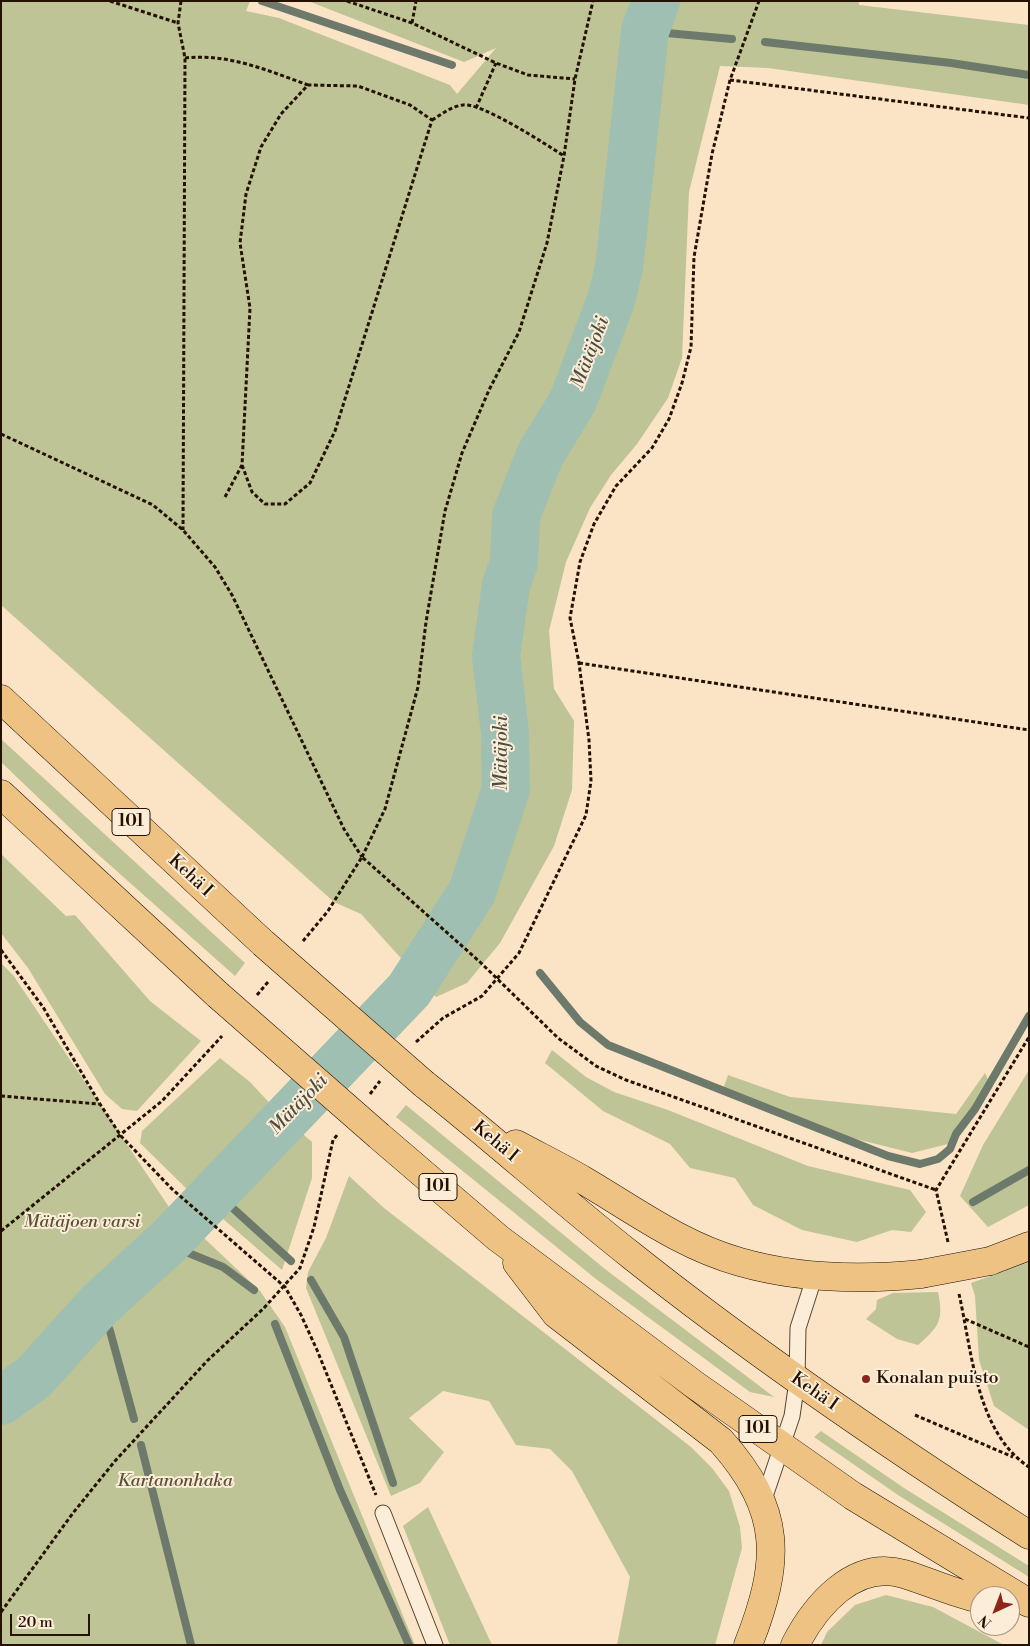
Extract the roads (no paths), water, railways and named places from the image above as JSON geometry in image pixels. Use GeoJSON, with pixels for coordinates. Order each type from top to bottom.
{"type":"FeatureCollection","features":[{"type":"Feature","properties":{"kind":"highway","name":"Kehä I"},"geometry":{"type":"LineString","coordinates":[[1,699],[263,944],[424,1084],[465,1116],[631,1256],[797,1381],[896,1450],[1029,1535]]}},
{"type":"Feature","properties":{"kind":"highway","name":"101"},"geometry":{"type":"LineString","coordinates":[[1,794],[218,995],[498,1238],[695,1385],[861,1501],[1029,1603]]}},
{"type":"Feature","properties":{"kind":"highway"},"geometry":{"type":"LineString","coordinates":[[465,1116],[583,1180],[643,1219],[690,1243],[739,1262],[786,1272],[874,1278],[921,1274],[990,1261],[1029,1246]]}},
{"type":"Feature","properties":{"kind":"highway"},"geometry":{"type":"LineString","coordinates":[[498,1238],[556,1314],[721,1441],[739,1461],[763,1502],[770,1538],[768,1583],[748,1645]]}},
{"type":"Feature","properties":{"kind":"highway"},"geometry":{"type":"LineString","coordinates":[[794,1645],[820,1605],[837,1589],[860,1576],[882,1572],[902,1574],[955,1594],[970,1597]]}},
{"type":"Feature","properties":{"kind":"lane"},"geometry":{"type":"LineString","coordinates":[[763,1502],[792,1416],[797,1381],[798,1328],[815,1275]]}},
{"type":"Feature","properties":{"kind":"lane"},"geometry":{"type":"LineString","coordinates":[[383,1513],[435,1645]]}},
{"type":"Feature","properties":{"kind":"waterway"},"geometry":{"type":"LineString","coordinates":[[262,1],[452,65]]}},
{"type":"Feature","properties":{"kind":"waterway","name":"Mätäjoki"},"geometry":{"type":"LineString","coordinates":[[1,1401],[34,1377],[99,1305],[169,1241],[409,990],[472,892],[506,789],[505,733],[496,656],[506,585],[514,563],[516,516],[540,455],[573,401],[611,300],[619,268],[645,31],[656,1]]}},
{"type":"Feature","properties":{"kind":"waterway"},"geometry":{"type":"LineString","coordinates":[[645,31],[732,39]]}},
{"type":"Feature","properties":{"kind":"waterway"},"geometry":{"type":"LineString","coordinates":[[765,42],[951,63],[1029,75]]}},
{"type":"Feature","properties":{"kind":"waterway"},"geometry":{"type":"LineString","coordinates":[[620,105],[636,108]]}},
{"type":"Feature","properties":{"kind":"waterway"},"geometry":{"type":"LineString","coordinates":[[540,973],[580,1022],[608,1045],[888,1156],[920,1164],[938,1159],[950,1149],[956,1134],[975,1109],[1029,1016]]}},
{"type":"Feature","properties":{"kind":"waterway"},"geometry":{"type":"LineString","coordinates":[[973,1202],[1029,1170]]}},
{"type":"Feature","properties":{"kind":"waterway"},"geometry":{"type":"LineString","coordinates":[[215,1192],[291,1261]]}},
{"type":"Feature","properties":{"kind":"waterway"},"geometry":{"type":"LineString","coordinates":[[169,1241],[186,1252],[223,1267],[254,1290]]}},
{"type":"Feature","properties":{"kind":"waterway"},"geometry":{"type":"LineString","coordinates":[[311,1280],[344,1337],[393,1483]]}},
{"type":"Feature","properties":{"kind":"waterway"},"geometry":{"type":"LineString","coordinates":[[99,1305],[110,1331],[134,1419]]}},
{"type":"Feature","properties":{"kind":"waterway"},"geometry":{"type":"LineString","coordinates":[[275,1324],[340,1490],[409,1645]]}},
{"type":"Feature","properties":{"kind":"waterway"},"geometry":{"type":"LineString","coordinates":[[141,1445],[191,1645]]}},
{"type":"Feature","properties":{"kind":"place","name":"Konalan puisto"},"geometry":{"type":"Point","coordinates":[866,1379]}},
{"type":"Feature","properties":{"kind":"park label","name":"Mätäjoen varsi"},"geometry":{"type":"Point","coordinates":[82,1223]}},
{"type":"Feature","properties":{"kind":"park label","name":"Kartanonhaka"},"geometry":{"type":"Point","coordinates":[175,1482]}}]}
